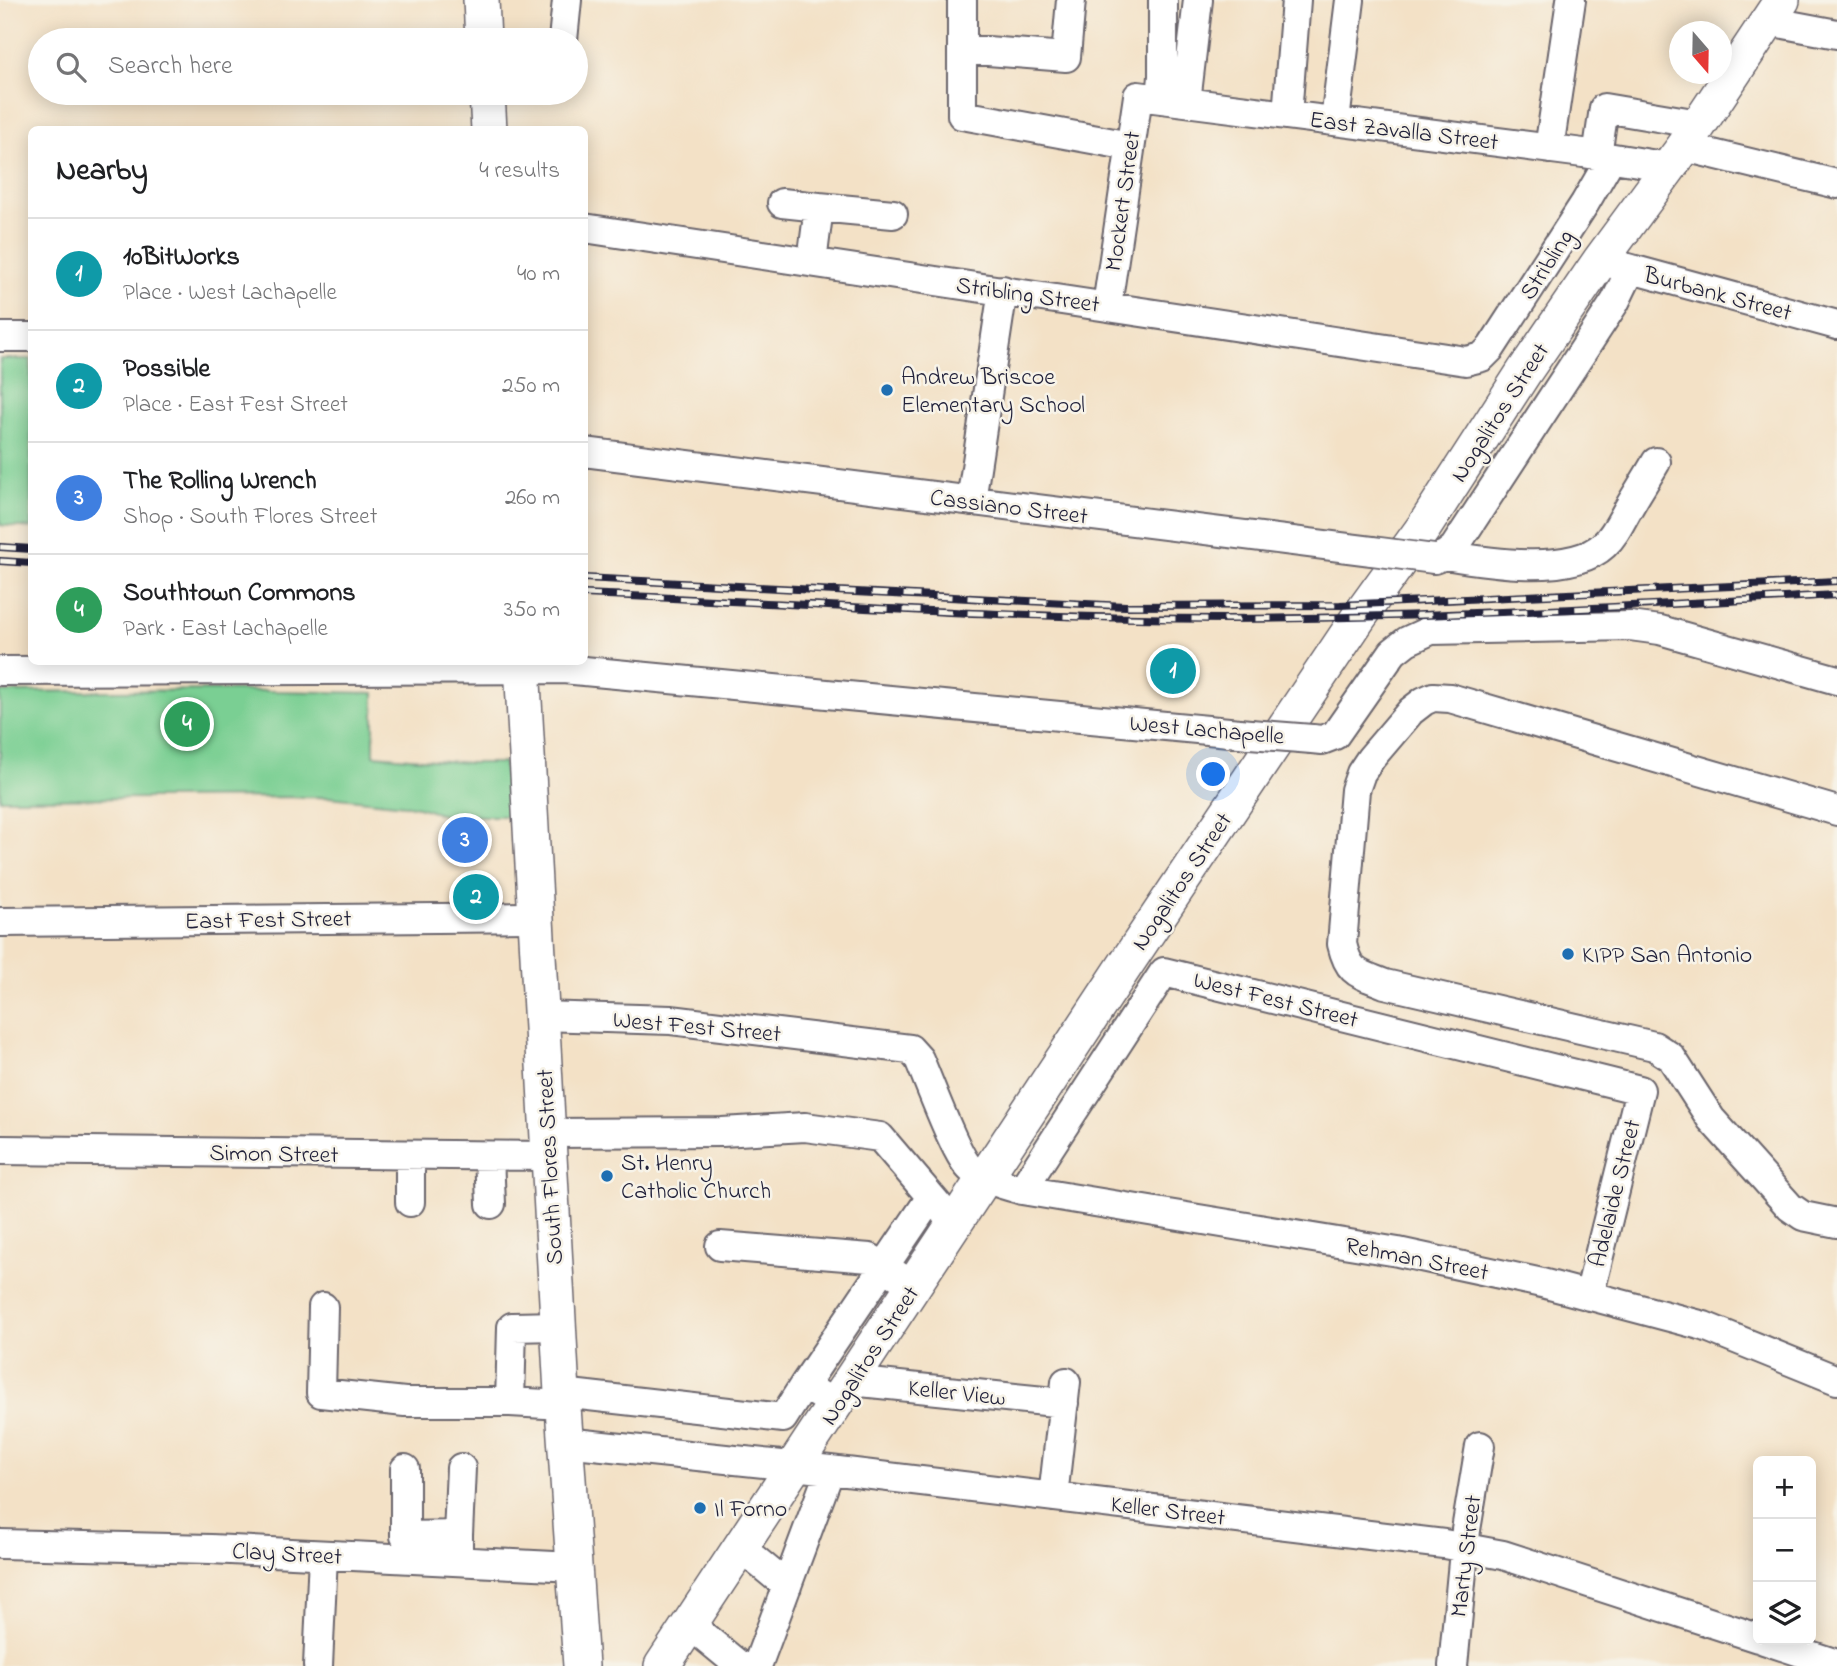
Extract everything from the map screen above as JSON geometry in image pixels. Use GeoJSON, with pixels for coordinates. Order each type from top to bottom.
{"type":"FeatureCollection","features":[{"type":"Feature","properties":{"kind":"main road"},"geometry":{"type":"LineString","coordinates":[[481,0],[483,28]]}},
{"type":"Feature","properties":{"kind":"main road","name":"Nogalitos Street"},"geometry":{"type":"LineString","coordinates":[[662,1666],[843,1393],[900,1277],[953,1226],[1359,617],[1616,265],[1684,146],[1775,10]]}},
{"type":"Feature","properties":{"kind":"main road"},"geometry":{"type":"LineString","coordinates":[[488,105],[489,126]]}},
{"type":"Feature","properties":{"kind":"main road","name":"South Flores Street"},"geometry":{"type":"LineString","coordinates":[[521,665],[562,1399],[581,1666]]}},
{"type":"Feature","properties":{"kind":"street"},"geometry":{"type":"LineString","coordinates":[[565,28],[567,0]]}},
{"type":"Feature","properties":{"kind":"street"},"geometry":{"type":"LineString","coordinates":[[962,0],[962,115],[1130,146]]}},
{"type":"Feature","properties":{"kind":"street"},"geometry":{"type":"LineString","coordinates":[[962,48],[1066,57],[1071,0]]}},
{"type":"Feature","properties":{"kind":"street"},"geometry":{"type":"LineString","coordinates":[[1162,99],[1163,0]]}},
{"type":"Feature","properties":{"kind":"street"},"geometry":{"type":"LineString","coordinates":[[1162,99],[1198,0]]}},
{"type":"Feature","properties":{"kind":"street"},"geometry":{"type":"LineString","coordinates":[[1287,115],[1296,0]]}},
{"type":"Feature","properties":{"kind":"street"},"geometry":{"type":"LineString","coordinates":[[1335,121],[1350,0]]}},
{"type":"Feature","properties":{"kind":"street"},"geometry":{"type":"LineString","coordinates":[[1549,149],[1571,0]]}},
{"type":"Feature","properties":{"kind":"street"},"geometry":{"type":"LineString","coordinates":[[1775,10],[1837,34]]}},
{"type":"Feature","properties":{"kind":"street","name":"East Zavalla Street"},"geometry":{"type":"LineString","coordinates":[[1162,99],[1604,157],[1684,146]]}},
{"type":"Feature","properties":{"kind":"street","name":"Mockert Street"},"geometry":{"type":"LineString","coordinates":[[1107,306],[1130,146],[1162,99]]}},
{"type":"Feature","properties":{"kind":"street"},"geometry":{"type":"LineString","coordinates":[[1604,157],[1604,108],[1684,146],[1837,184]]}},
{"type":"Feature","properties":{"kind":"street","name":"Stribling"},"geometry":{"type":"LineString","coordinates":[[1471,359],[1482,357],[1492,348],[1604,157]]}},
{"type":"Feature","properties":{"kind":"street"},"geometry":{"type":"LineString","coordinates":[[782,203],[893,214]]}},
{"type":"Feature","properties":{"kind":"street"},"geometry":{"type":"LineString","coordinates":[[812,262],[819,207]]}},
{"type":"Feature","properties":{"kind":"street","name":"Stribling Street"},"geometry":{"type":"LineString","coordinates":[[588,229],[1466,361],[1471,359]]}},
{"type":"Feature","properties":{"kind":"street","name":"Burbank Street"},"geometry":{"type":"LineString","coordinates":[[1616,265],[1837,325]]}},
{"type":"Feature","properties":{"kind":"street","name":"Nogalitos Street"},"geometry":{"type":"LineString","coordinates":[[1439,557],[1454,548],[1615,302],[1616,265]]}},
{"type":"Feature","properties":{"kind":"street"},"geometry":{"type":"LineString","coordinates":[[971,501],[1003,290]]}},
{"type":"Feature","properties":{"kind":"street"},"geometry":{"type":"LineString","coordinates":[[0,337],[28,337]]}},
{"type":"Feature","properties":{"kind":"street","name":"Cassiano Street"},"geometry":{"type":"LineString","coordinates":[[588,453],[1371,551],[1518,563],[1554,563],[1595,553],[1614,534],[1656,462]]}},
{"type":"Feature","properties":{"kind":"street","name":"West Lachapelle"},"geometry":{"type":"LineString","coordinates":[[530,665],[1322,740],[1335,735],[1393,652],[1408,640],[1431,630],[1630,626],[1660,630],[1837,680]]}},
{"type":"Feature","properties":{"kind":"street","name":"West Lachapelle"},"geometry":{"type":"LineString","coordinates":[[0,671],[447,665]]}},
{"type":"Feature","properties":{"kind":"street"},"geometry":{"type":"LineString","coordinates":[[1837,811],[1450,698],[1433,697],[1411,711],[1371,758],[1355,790],[1342,944],[1347,963],[1358,973],[1385,984],[1654,1046],[1671,1057],[1711,1119],[1790,1207],[1803,1216],[1837,1223]]}},
{"type":"Feature","properties":{"kind":"street","name":"East Fest Street"},"geometry":{"type":"LineString","coordinates":[[0,922],[535,917]]}},
{"type":"Feature","properties":{"kind":"street","name":"West Fest Street"},"geometry":{"type":"LineString","coordinates":[[1022,1190],[1164,972],[1640,1090]]}},
{"type":"Feature","properties":{"kind":"street","name":"West Fest Street"},"geometry":{"type":"LineString","coordinates":[[540,1016],[671,1020],[910,1049],[919,1059],[960,1153],[969,1168],[986,1178]]}},
{"type":"Feature","properties":{"kind":"street","name":"Adelaide Street"},"geometry":{"type":"LineString","coordinates":[[1589,1296],[1640,1090]]}},
{"type":"Feature","properties":{"kind":"street","name":"Simon Street"},"geometry":{"type":"LineString","coordinates":[[0,1150],[489,1156],[547,1144],[805,1127],[880,1137],[953,1226]]}},
{"type":"Feature","properties":{"kind":"street"},"geometry":{"type":"LineString","coordinates":[[410,1155],[410,1202]]}},
{"type":"Feature","properties":{"kind":"street"},"geometry":{"type":"LineString","coordinates":[[489,1156],[491,1205]]}},
{"type":"Feature","properties":{"kind":"street","name":"Rehman Street"},"geometry":{"type":"LineString","coordinates":[[986,1178],[1022,1190],[1398,1252],[1542,1283],[1704,1326],[1837,1380]]}},
{"type":"Feature","properties":{"kind":"street"},"geometry":{"type":"LineString","coordinates":[[323,1307],[321,1393],[405,1402],[562,1399],[656,1404],[783,1418],[804,1385],[900,1277],[931,1197]]}},
{"type":"Feature","properties":{"kind":"street"},"geometry":{"type":"LineString","coordinates":[[720,1246],[870,1258],[900,1277]]}},
{"type":"Feature","properties":{"kind":"street"},"geometry":{"type":"LineString","coordinates":[[510,1402],[512,1327],[558,1326]]}},
{"type":"Feature","properties":{"kind":"street"},"geometry":{"type":"LineString","coordinates":[[804,1385],[843,1393]]}},
{"type":"Feature","properties":{"kind":"street","name":"Keller View"},"geometry":{"type":"LineString","coordinates":[[843,1393],[1065,1392],[1053,1497]]}},
{"type":"Feature","properties":{"kind":"street"},"geometry":{"type":"LineString","coordinates":[[652,1451],[656,1404]]}},
{"type":"Feature","properties":{"kind":"street","name":"Keller Street"},"geometry":{"type":"LineString","coordinates":[[565,1442],[830,1470],[1414,1539],[1503,1555],[1753,1636]]}},
{"type":"Feature","properties":{"kind":"street","name":"Marty Street"},"geometry":{"type":"LineString","coordinates":[[1453,1666],[1465,1548],[1480,1446]]}},
{"type":"Feature","properties":{"kind":"street"},"geometry":{"type":"LineString","coordinates":[[405,1469],[405,1536],[458,1548],[461,1468]]}},
{"type":"Feature","properties":{"kind":"street"},"geometry":{"type":"LineString","coordinates":[[757,1666],[830,1470]]}},
{"type":"Feature","properties":{"kind":"street","name":"Clay Street"},"geometry":{"type":"LineString","coordinates":[[0,1544],[211,1549],[323,1555],[458,1548],[574,1567]]}},
{"type":"Feature","properties":{"kind":"street"},"geometry":{"type":"LineString","coordinates":[[741,1548],[787,1586]]}},
{"type":"Feature","properties":{"kind":"street"},"geometry":{"type":"LineString","coordinates":[[318,1666],[323,1555]]}},
{"type":"Feature","properties":{"kind":"street"},"geometry":{"type":"LineString","coordinates":[[690,1625],[740,1666]]}},
{"type":"Feature","properties":{"kind":"street"},"geometry":{"type":"LineString","coordinates":[[1778,1645],[1837,1664]]}},
{"type":"Feature","properties":{"kind":"green space"},"geometry":{"type":"Polygon","coordinates":[[[0,359],[28,359],[28,528],[0,525],[0,359]]]}},
{"type":"Feature","properties":{"kind":"green space"},"geometry":{"type":"Polygon","coordinates":[[[218,690],[374,693],[374,755],[469,763],[504,763],[507,816],[446,816],[415,806],[329,797],[0,799],[0,692],[218,690]]]}},
{"type":"Feature","properties":{"kind":"railway"},"geometry":{"type":"LineString","coordinates":[[0,547],[28,549]]}},
{"type":"Feature","properties":{"kind":"railway"},"geometry":{"type":"LineString","coordinates":[[0,561],[28,563]]}},
{"type":"Feature","properties":{"kind":"railway"},"geometry":{"type":"LineString","coordinates":[[588,578],[1125,606],[1340,605],[1837,581]]}},
{"type":"Feature","properties":{"kind":"railway"},"geometry":{"type":"LineString","coordinates":[[588,594],[986,613],[1227,619],[1456,614],[1837,595]]}},
{"type":"Feature","properties":{"kind":"place","name":"Andrew Briscoe Elementary School"},"geometry":{"type":"Point","coordinates":[887,390]}},
{"type":"Feature","properties":{"kind":"place","name":"10BitWorks"},"geometry":{"type":"Point","coordinates":[1173,671]}},
{"type":"Feature","properties":{"kind":"place","name":"Southtown Commons"},"geometry":{"type":"Point","coordinates":[187,724]}},
{"type":"Feature","properties":{"kind":"place","name":"The Rolling Wrench"},"geometry":{"type":"Point","coordinates":[465,840]}},
{"type":"Feature","properties":{"kind":"place","name":"Possible"},"geometry":{"type":"Point","coordinates":[476,897]}},
{"type":"Feature","properties":{"kind":"place","name":"KIPP San Antonio"},"geometry":{"type":"Point","coordinates":[1568,954]}},
{"type":"Feature","properties":{"kind":"place","name":"St. Henry Catholic Church"},"geometry":{"type":"Point","coordinates":[607,1176]}},
{"type":"Feature","properties":{"kind":"place","name":"Il Forno"},"geometry":{"type":"Point","coordinates":[700,1508]}}]}
